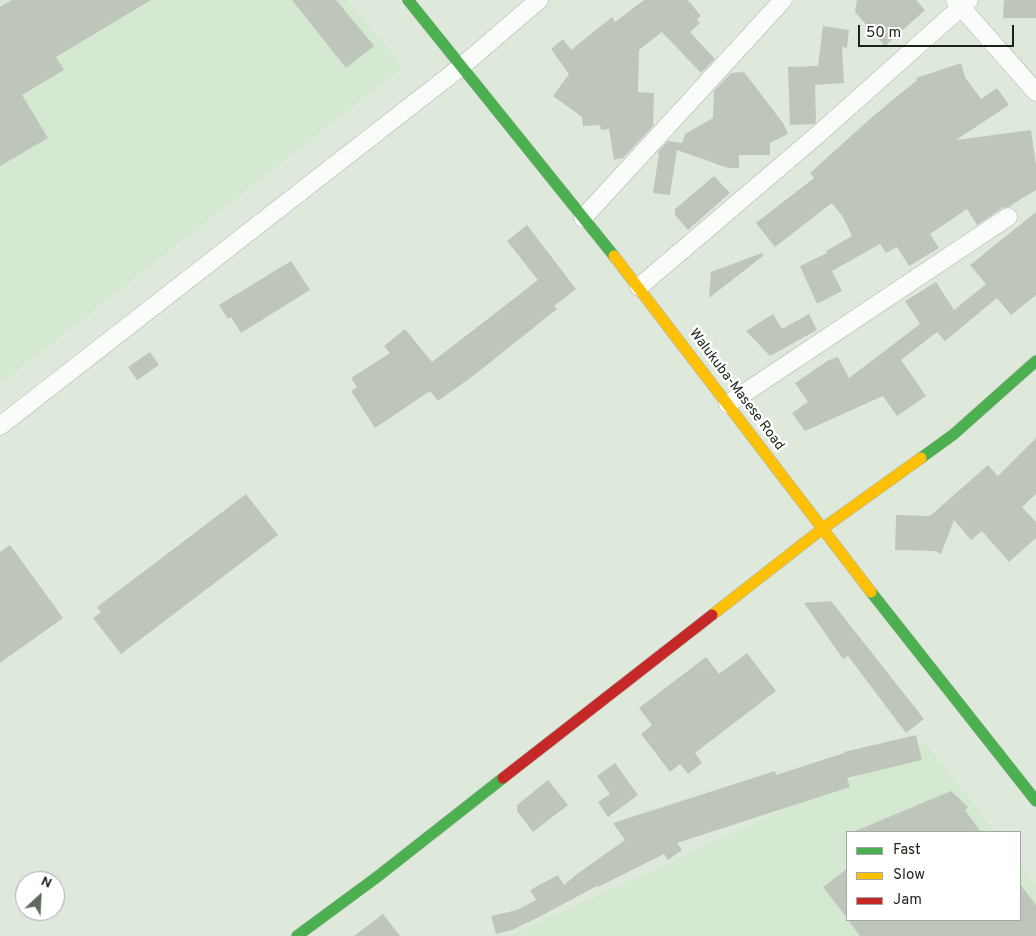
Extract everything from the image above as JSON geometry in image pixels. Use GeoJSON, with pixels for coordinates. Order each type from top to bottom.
{"type":"FeatureCollection","features":[{"type":"Feature","properties":{"kind":"street","name":"Walukuba-Masese Road"},"geometry":{"type":"LineString","coordinates":[[408,0],[639,287],[822,529],[1036,801]]}},
{"type":"Feature","properties":{"kind":"street"},"geometry":{"type":"LineString","coordinates":[[0,426],[462,66],[539,0]]}},
{"type":"Feature","properties":{"kind":"street"},"geometry":{"type":"LineString","coordinates":[[583,218],[783,0]]}},
{"type":"Feature","properties":{"kind":"street"},"geometry":{"type":"LineString","coordinates":[[639,287],[962,3],[1036,92]]}},
{"type":"Feature","properties":{"kind":"street"},"geometry":{"type":"LineString","coordinates":[[728,404],[1008,217]]}},
{"type":"Feature","properties":{"kind":"street"},"geometry":{"type":"LineString","coordinates":[[297,936],[385,871],[822,529],[954,434],[1036,361]]}},
{"type":"Feature","properties":{"kind":"shaded area"},"geometry":{"type":"Polygon","coordinates":[[[0,0],[347,0],[403,67],[0,384],[0,0]]]}},
{"type":"Feature","properties":{"kind":"shaded area"},"geometry":{"type":"Polygon","coordinates":[[[927,744],[994,831],[846,831],[846,921],[1021,921],[1021,865],[1036,884],[1036,936],[510,936],[927,744]]]}},
{"type":"Feature","properties":{"kind":"building"},"geometry":{"type":"Polygon","coordinates":[[[12,0],[151,0],[56,57],[64,70],[22,95],[48,138],[0,166],[0,7],[12,0]]]}},
{"type":"Feature","properties":{"kind":"building"},"geometry":{"type":"Polygon","coordinates":[[[292,0],[336,0],[374,46],[346,68],[292,0]]]}},
{"type":"Feature","properties":{"kind":"building"},"geometry":{"type":"Polygon","coordinates":[[[644,0],[688,0],[701,16],[697,19],[700,23],[690,32],[715,59],[701,73],[662,32],[639,50],[638,92],[654,93],[653,126],[623,158],[614,160],[609,129],[601,130],[600,125],[583,126],[582,117],[553,96],[569,74],[551,49],[563,39],[571,50],[612,17],[615,22],[644,0]]]}},
{"type":"Feature","properties":{"kind":"building"},"geometry":{"type":"Polygon","coordinates":[[[857,0],[916,0],[925,10],[885,46],[855,12],[857,0]]]}},
{"type":"Feature","properties":{"kind":"building"},"geometry":{"type":"Polygon","coordinates":[[[1004,0],[1036,0],[1036,18],[1003,18],[1004,0]]]}},
{"type":"Feature","properties":{"kind":"building"},"geometry":{"type":"Polygon","coordinates":[[[823,26],[849,30],[847,48],[842,47],[844,83],[815,85],[816,122],[814,124],[790,125],[788,67],[818,66],[823,26]]]}},
{"type":"Feature","properties":{"kind":"building"},"geometry":{"type":"Polygon","coordinates":[[[961,63],[965,77],[981,99],[997,88],[1009,105],[956,140],[1031,130],[1036,165],[1036,190],[1008,207],[1002,208],[977,225],[967,209],[930,234],[939,248],[909,266],[897,247],[886,253],[880,244],[832,271],[842,291],[817,304],[800,266],[827,253],[826,251],[852,236],[843,217],[832,203],[775,247],[756,223],[814,178],[810,173],[917,80],[916,78],[961,63]]]}},
{"type":"Feature","properties":{"kind":"building"},"geometry":{"type":"Polygon","coordinates":[[[744,72],[783,123],[788,134],[770,143],[770,155],[739,155],[739,168],[728,168],[677,150],[670,195],[653,193],[659,153],[657,153],[668,141],[682,143],[685,134],[713,118],[714,91],[731,73],[744,72]]]}},
{"type":"Feature","properties":{"kind":"building"},"geometry":{"type":"Polygon","coordinates":[[[714,176],[730,193],[688,230],[675,215],[675,209],[714,176]]]}},
{"type":"Feature","properties":{"kind":"building"},"geometry":{"type":"Polygon","coordinates":[[[1036,212],[1036,295],[1011,315],[997,298],[945,341],[937,332],[901,360],[926,396],[897,416],[883,396],[805,431],[792,413],[808,402],[795,383],[829,360],[838,357],[849,378],[920,324],[905,301],[936,282],[954,310],[986,284],[970,265],[1036,212]]]}},
{"type":"Feature","properties":{"kind":"building"},"geometry":{"type":"Polygon","coordinates":[[[527,225],[576,289],[554,306],[557,309],[473,376],[438,401],[430,391],[375,428],[351,391],[357,387],[351,378],[390,353],[384,346],[405,329],[432,362],[538,280],[507,241],[527,225]]]}},
{"type":"Feature","properties":{"kind":"building"},"geometry":{"type":"Polygon","coordinates":[[[762,253],[763,256],[709,298],[711,272],[762,253]]]}},
{"type":"Feature","properties":{"kind":"building"},"geometry":{"type":"Polygon","coordinates":[[[291,261],[310,290],[241,333],[231,317],[228,319],[219,305],[291,261]]]}},
{"type":"Feature","properties":{"kind":"building"},"geometry":{"type":"Polygon","coordinates":[[[773,314],[782,329],[809,314],[817,330],[770,356],[746,331],[773,314]]]}},
{"type":"Feature","properties":{"kind":"building"},"geometry":{"type":"Polygon","coordinates":[[[150,352],[159,365],[137,380],[128,367],[150,352]]]}},
{"type":"Feature","properties":{"kind":"building"},"geometry":{"type":"Polygon","coordinates":[[[1036,438],[1036,494],[1022,507],[1036,522],[1036,538],[1009,562],[982,531],[971,540],[954,520],[941,554],[934,551],[895,550],[896,515],[930,516],[988,465],[998,476],[1036,438]]]}},
{"type":"Feature","properties":{"kind":"building"},"geometry":{"type":"Polygon","coordinates":[[[246,494],[278,535],[121,654],[93,618],[101,612],[97,607],[246,494]]]}},
{"type":"Feature","properties":{"kind":"building"},"geometry":{"type":"Polygon","coordinates":[[[10,545],[63,618],[0,663],[0,552],[10,545]]]}},
{"type":"Feature","properties":{"kind":"building"},"geometry":{"type":"Polygon","coordinates":[[[831,601],[924,719],[906,733],[848,656],[843,659],[804,603],[831,601]]]}},
{"type":"Feature","properties":{"kind":"building"},"geometry":{"type":"Polygon","coordinates":[[[747,653],[776,691],[695,753],[702,763],[688,774],[680,764],[670,772],[641,734],[652,725],[639,708],[706,657],[719,674],[747,653]]]}},
{"type":"Feature","properties":{"kind":"building"},"geometry":{"type":"Polygon","coordinates":[[[916,735],[922,760],[847,778],[850,787],[677,843],[682,850],[668,860],[664,854],[512,930],[496,934],[491,916],[517,910],[536,900],[530,890],[558,875],[564,885],[625,840],[613,823],[775,771],[776,775],[844,752],[916,735]]]}},
{"type":"Feature","properties":{"kind":"building"},"geometry":{"type":"Polygon","coordinates":[[[615,763],[638,795],[608,817],[598,802],[610,794],[597,776],[615,763]]]}},
{"type":"Feature","properties":{"kind":"building"},"geometry":{"type":"Polygon","coordinates":[[[548,780],[568,805],[533,832],[517,811],[517,805],[548,780]]]}},
{"type":"Feature","properties":{"kind":"building"},"geometry":{"type":"Polygon","coordinates":[[[951,791],[968,807],[965,810],[980,831],[855,831],[951,791]]]}},
{"type":"Feature","properties":{"kind":"building"},"geometry":{"type":"Polygon","coordinates":[[[846,870],[846,917],[823,887],[846,870]]]}},
{"type":"Feature","properties":{"kind":"building"},"geometry":{"type":"Polygon","coordinates":[[[1021,885],[1036,905],[1036,936],[860,936],[849,921],[1021,921],[1021,885]]]}},
{"type":"Feature","properties":{"kind":"building"},"geometry":{"type":"Polygon","coordinates":[[[383,914],[400,936],[354,936],[383,914]]]}},
{"type":"Feature","properties":{"kind":"traffic: fast"},"geometry":{"type":"LineString","coordinates":[[408,0],[614,256]]}},
{"type":"Feature","properties":{"kind":"traffic: fast"},"geometry":{"type":"LineString","coordinates":[[921,458],[954,434],[1036,361]]}},
{"type":"Feature","properties":{"kind":"traffic: fast"},"geometry":{"type":"LineString","coordinates":[[871,592],[1036,801]]}},
{"type":"Feature","properties":{"kind":"traffic: fast"},"geometry":{"type":"LineString","coordinates":[[297,936],[377,877],[503,778]]}},
{"type":"Feature","properties":{"kind":"traffic: slow"},"geometry":{"type":"LineString","coordinates":[[614,256],[871,592]]}},
{"type":"Feature","properties":{"kind":"traffic: slow"},"geometry":{"type":"LineString","coordinates":[[712,615],[822,529],[921,458]]}},
{"type":"Feature","properties":{"kind":"traffic: jam"},"geometry":{"type":"LineString","coordinates":[[503,778],[712,615]]}}]}
